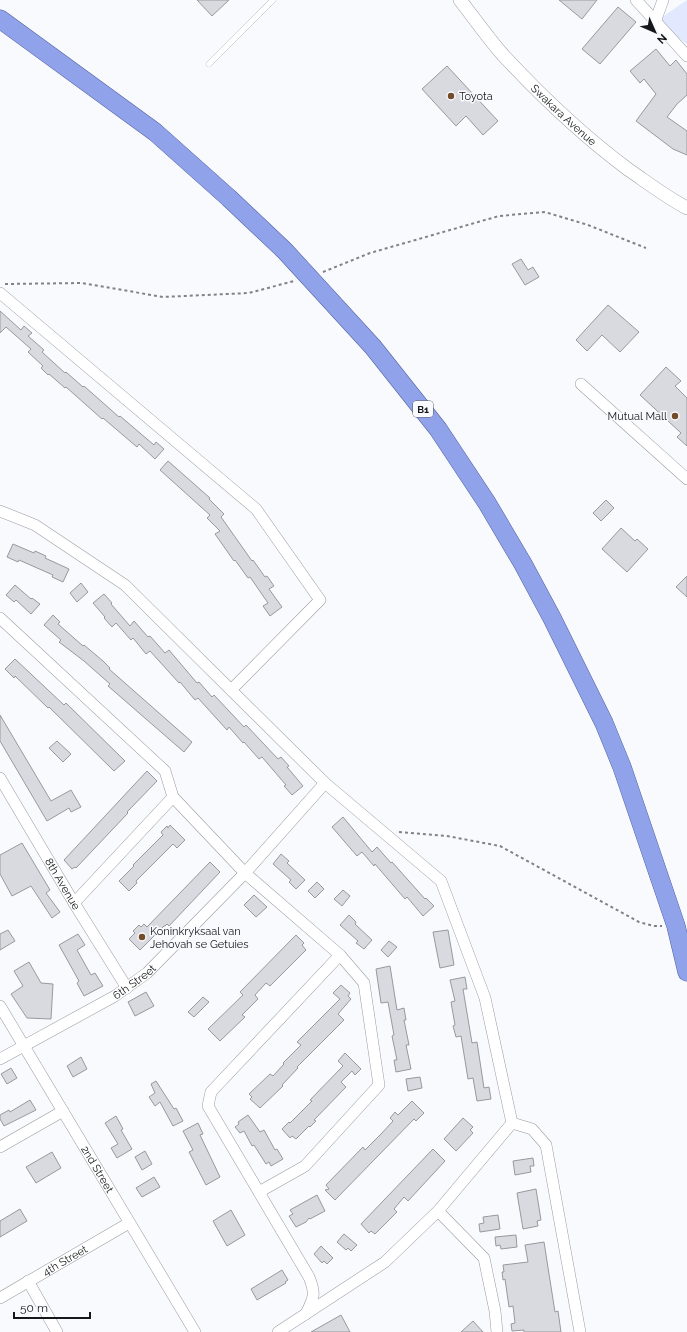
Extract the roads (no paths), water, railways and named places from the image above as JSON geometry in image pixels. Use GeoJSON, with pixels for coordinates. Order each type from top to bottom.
{"type":"FeatureCollection","features":[{"type":"Feature","properties":{"kind":"highway","name":"B1"},"geometry":{"type":"LineString","coordinates":[[0,19],[155,132],[229,198],[285,251],[373,346],[438,429],[487,503],[523,564],[556,625],[607,730],[622,767],[676,926],[687,972]]}},
{"type":"Feature","properties":{"kind":"street","name":"Swakara Avenue"},"geometry":{"type":"LineString","coordinates":[[460,0],[502,54],[556,109],[608,154],[674,202],[687,208]]}},
{"type":"Feature","properties":{"kind":"street"},"geometry":{"type":"LineString","coordinates":[[636,0],[687,56]]}},
{"type":"Feature","properties":{"kind":"street"},"geometry":{"type":"LineString","coordinates":[[655,22],[663,0]]}},
{"type":"Feature","properties":{"kind":"street"},"geometry":{"type":"LineString","coordinates":[[0,293],[256,509],[320,600],[231,690]]}},
{"type":"Feature","properties":{"kind":"street"},"geometry":{"type":"LineString","coordinates":[[581,384],[687,479]]}},
{"type":"Feature","properties":{"kind":"street"},"geometry":{"type":"LineString","coordinates":[[0,511],[35,525],[125,585],[325,783],[441,881],[485,998],[512,1123]]}},
{"type":"Feature","properties":{"kind":"street"},"geometry":{"type":"LineString","coordinates":[[0,618],[166,771],[173,797],[245,873],[340,956],[364,983],[379,1085],[305,1166],[259,1192]]}},
{"type":"Feature","properties":{"kind":"street","name":"8th Avenue"},"geometry":{"type":"LineString","coordinates":[[0,778],[74,903],[127,988]]}},
{"type":"Feature","properties":{"kind":"street","name":"6th Street"},"geometry":{"type":"LineString","coordinates":[[0,1059],[23,1045],[115,996],[147,973],[245,873],[325,783]]}},
{"type":"Feature","properties":{"kind":"street"},"geometry":{"type":"LineString","coordinates":[[74,903],[173,797]]}},
{"type":"Feature","properties":{"kind":"street"},"geometry":{"type":"LineString","coordinates":[[306,1314],[313,1300],[314,1289],[309,1277],[208,1106],[211,1092],[340,956]]}},
{"type":"Feature","properties":{"kind":"street","name":"2nd Street"},"geometry":{"type":"LineString","coordinates":[[0,1006],[195,1332]]}},
{"type":"Feature","properties":{"kind":"street"},"geometry":{"type":"LineString","coordinates":[[0,1147],[63,1111]]}},
{"type":"Feature","properties":{"kind":"street"},"geometry":{"type":"LineString","coordinates":[[278,1332],[385,1262],[438,1211],[512,1123]]}},
{"type":"Feature","properties":{"kind":"street"},"geometry":{"type":"LineString","coordinates":[[512,1123],[532,1129],[546,1145],[580,1332]]}},
{"type":"Feature","properties":{"kind":"street"},"geometry":{"type":"LineString","coordinates":[[438,1211],[484,1258],[495,1311],[497,1332]]}},
{"type":"Feature","properties":{"kind":"street","name":"4th Street"},"geometry":{"type":"LineString","coordinates":[[0,1298],[129,1223]]}},
{"type":"Feature","properties":{"kind":"street"},"geometry":{"type":"LineString","coordinates":[[28,1281],[57,1332]]}},
{"type":"Feature","properties":{"kind":"lane"},"geometry":{"type":"LineString","coordinates":[[209,64],[273,0]]}},
{"type":"Feature","properties":{"kind":"place","name":"Toyota"},"geometry":{"type":"Point","coordinates":[451,96]}},
{"type":"Feature","properties":{"kind":"place","name":"Mutual Mall"},"geometry":{"type":"Point","coordinates":[675,416]}},
{"type":"Feature","properties":{"kind":"place","name":"Koninkryksaal van Jehovah se Getuies"},"geometry":{"type":"Point","coordinates":[142,937]}}]}
